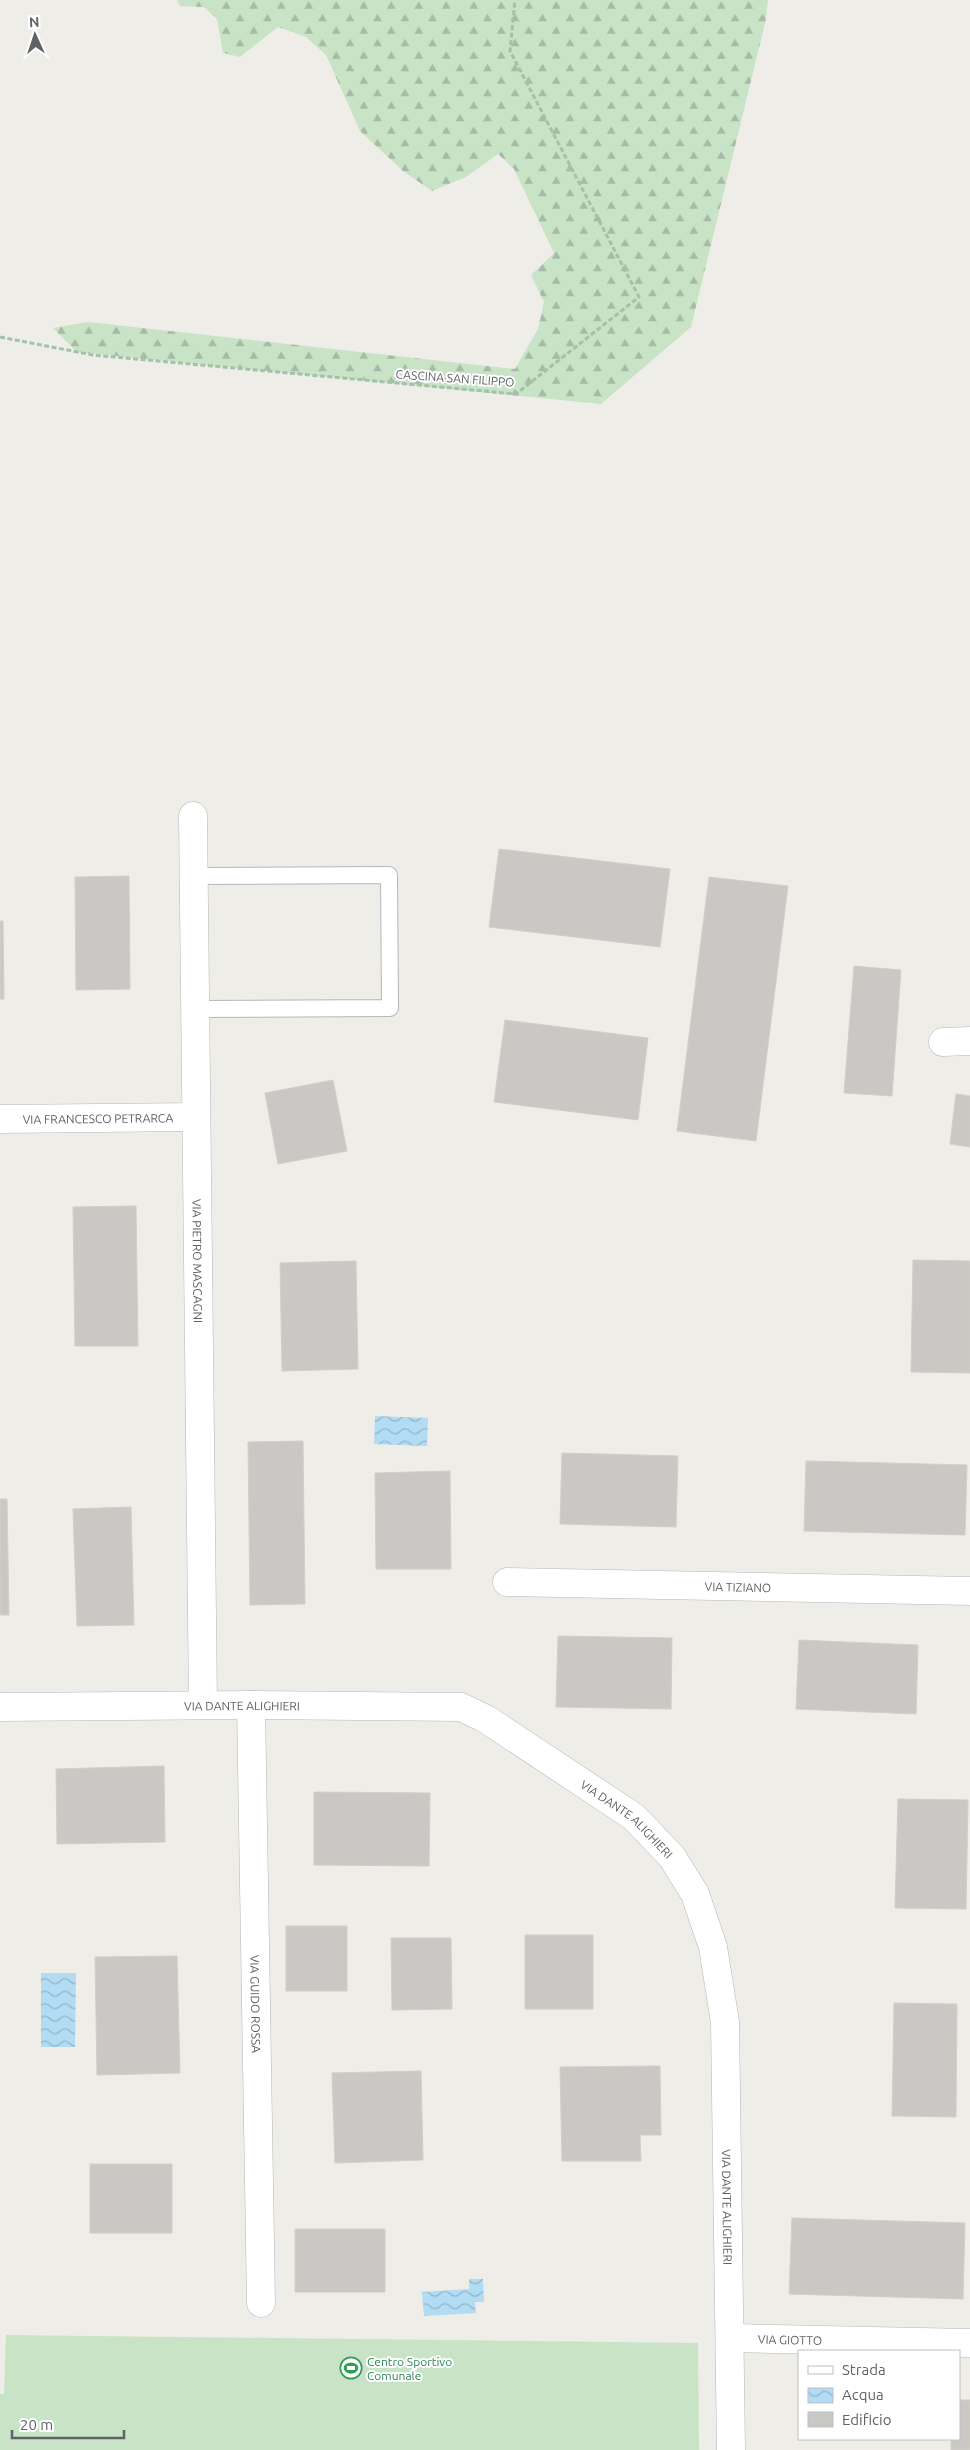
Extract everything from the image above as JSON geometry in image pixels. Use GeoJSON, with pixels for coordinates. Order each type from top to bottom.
{"type":"FeatureCollection","features":[{"type":"Feature","properties":{"kind":"street","name":"VIA PIETRO MASCAGNI"},"geometry":{"type":"LineString","coordinates":[[193,816],[203,1705]]}},
{"type":"Feature","properties":{"kind":"street"},"geometry":{"type":"LineString","coordinates":[[943,1042],[970,1041]]}},
{"type":"Feature","properties":{"kind":"street","name":"VIA FRANCESCO PETRARCA"},"geometry":{"type":"LineString","coordinates":[[0,1119],[196,1117]]}},
{"type":"Feature","properties":{"kind":"street","name":"VIA TIZIANO"},"geometry":{"type":"LineString","coordinates":[[507,1582],[970,1591]]}},
{"type":"Feature","properties":{"kind":"street","name":"VIA DANTE ALIGHIERI"},"geometry":{"type":"LineString","coordinates":[[0,1706],[251,1705],[461,1708],[486,1719],[634,1817],[672,1857],[695,1894],[713,1947],[725,2022],[731,2450]]}},
{"type":"Feature","properties":{"kind":"street","name":"VIA GUIDO ROSSA"},"geometry":{"type":"LineString","coordinates":[[251,1705],[261,2303]]}},
{"type":"Feature","properties":{"kind":"street","name":"VIA GIOTTO"},"geometry":{"type":"LineString","coordinates":[[730,2338],[970,2343]]}},
{"type":"Feature","properties":{"kind":"lane"},"geometry":{"type":"LineString","coordinates":[[194,876],[389,875],[390,1008],[195,1009]]}},
{"type":"Feature","properties":{"kind":"path","name":"CASCINA SAN FILIPPO"},"geometry":{"type":"LineString","coordinates":[[0,337],[93,355],[516,394],[639,297],[510,51],[515,0]]}},
{"type":"Feature","properties":{"kind":"green space"},"geometry":{"type":"Polygon","coordinates":[[[177,0],[768,0],[766,19],[691,327],[601,404],[77,352],[53,328],[88,322],[515,369],[538,329],[544,302],[531,275],[554,253],[514,169],[498,154],[466,177],[432,191],[403,171],[360,131],[326,55],[306,37],[278,27],[240,57],[223,53],[217,19],[204,7],[180,6],[177,0]]]}},
{"type":"Feature","properties":{"kind":"green space","name":"Centro Sportivo Comunale"},"geometry":{"type":"Polygon","coordinates":[[[6,2335],[698,2343],[699,2450],[0,2450],[0,2394],[4,2394],[6,2335]]]}},
{"type":"Feature","properties":{"kind":"water"},"geometry":{"type":"Polygon","coordinates":[[[375,1416],[428,1418],[427,1446],[374,1444],[375,1416]]]}},
{"type":"Feature","properties":{"kind":"water"},"geometry":{"type":"Polygon","coordinates":[[[41,1973],[76,1973],[75,2047],[41,2047],[41,1973]]]}},
{"type":"Feature","properties":{"kind":"water"},"geometry":{"type":"Polygon","coordinates":[[[469,2279],[483,2279],[484,2302],[475,2302],[476,2313],[424,2316],[422,2292],[469,2289],[469,2279]]]}},
{"type":"Feature","properties":{"kind":"building"},"geometry":{"type":"Polygon","coordinates":[[[499,849],[670,869],[660,947],[489,927],[499,849]]]}},
{"type":"Feature","properties":{"kind":"building"},"geometry":{"type":"Polygon","coordinates":[[[129,876],[130,989],[76,990],[75,877],[129,876]]]}},
{"type":"Feature","properties":{"kind":"building"},"geometry":{"type":"Polygon","coordinates":[[[709,877],[788,886],[756,1141],[677,1131],[709,877]]]}},
{"type":"Feature","properties":{"kind":"building"},"geometry":{"type":"Polygon","coordinates":[[[0,921],[3,921],[4,999],[0,999],[0,921]]]}},
{"type":"Feature","properties":{"kind":"building"},"geometry":{"type":"Polygon","coordinates":[[[854,966],[901,970],[892,1096],[844,1093],[854,966]]]}},
{"type":"Feature","properties":{"kind":"building"},"geometry":{"type":"Polygon","coordinates":[[[505,1020],[648,1038],[638,1120],[494,1102],[505,1020]]]}},
{"type":"Feature","properties":{"kind":"building"},"geometry":{"type":"Polygon","coordinates":[[[333,1080],[347,1151],[278,1164],[265,1093],[333,1080]]]}},
{"type":"Feature","properties":{"kind":"building"},"geometry":{"type":"Polygon","coordinates":[[[956,1094],[970,1096],[970,1147],[950,1144],[956,1094]]]}},
{"type":"Feature","properties":{"kind":"building"},"geometry":{"type":"Polygon","coordinates":[[[136,1206],[138,1346],[75,1346],[73,1207],[136,1206]]]}},
{"type":"Feature","properties":{"kind":"building"},"geometry":{"type":"Polygon","coordinates":[[[913,1260],[970,1261],[970,1373],[911,1372],[913,1260]]]}},
{"type":"Feature","properties":{"kind":"building"},"geometry":{"type":"Polygon","coordinates":[[[356,1261],[358,1369],[282,1371],[280,1263],[356,1261]]]}},
{"type":"Feature","properties":{"kind":"building"},"geometry":{"type":"Polygon","coordinates":[[[303,1441],[305,1604],[250,1605],[248,1442],[303,1441]]]}},
{"type":"Feature","properties":{"kind":"building"},"geometry":{"type":"Polygon","coordinates":[[[562,1453],[678,1456],[676,1527],[560,1524],[562,1453]]]}},
{"type":"Feature","properties":{"kind":"building"},"geometry":{"type":"Polygon","coordinates":[[[806,1461],[967,1465],[965,1535],[804,1531],[806,1461]]]}},
{"type":"Feature","properties":{"kind":"building"},"geometry":{"type":"Polygon","coordinates":[[[450,1471],[451,1569],[376,1569],[375,1473],[450,1471]]]}},
{"type":"Feature","properties":{"kind":"building"},"geometry":{"type":"Polygon","coordinates":[[[0,1499],[7,1499],[9,1615],[0,1615],[0,1499]]]}},
{"type":"Feature","properties":{"kind":"building"},"geometry":{"type":"Polygon","coordinates":[[[131,1507],[134,1625],[77,1626],[73,1509],[131,1507]]]}},
{"type":"Feature","properties":{"kind":"building"},"geometry":{"type":"Polygon","coordinates":[[[558,1636],[672,1638],[671,1709],[556,1707],[558,1636]]]}},
{"type":"Feature","properties":{"kind":"building"},"geometry":{"type":"Polygon","coordinates":[[[799,1640],[918,1645],[916,1714],[796,1709],[799,1640]]]}},
{"type":"Feature","properties":{"kind":"building"},"geometry":{"type":"Polygon","coordinates":[[[164,1766],[165,1842],[57,1844],[56,1769],[164,1766]]]}},
{"type":"Feature","properties":{"kind":"building"},"geometry":{"type":"Polygon","coordinates":[[[314,1792],[430,1793],[429,1866],[314,1865],[314,1792]]]}},
{"type":"Feature","properties":{"kind":"building"},"geometry":{"type":"Polygon","coordinates":[[[898,1799],[968,1800],[966,1909],[895,1908],[898,1799]]]}},
{"type":"Feature","properties":{"kind":"building"},"geometry":{"type":"Polygon","coordinates":[[[286,1926],[347,1926],[347,1991],[286,1991],[286,1926]]]}},
{"type":"Feature","properties":{"kind":"building"},"geometry":{"type":"Polygon","coordinates":[[[525,1935],[593,1935],[593,2009],[525,2009],[525,1935]]]}},
{"type":"Feature","properties":{"kind":"building"},"geometry":{"type":"Polygon","coordinates":[[[391,1938],[451,1938],[452,2009],[392,2010],[391,1938]]]}},
{"type":"Feature","properties":{"kind":"building"},"geometry":{"type":"Polygon","coordinates":[[[177,1956],[180,2073],[97,2075],[95,1957],[177,1956]]]}},
{"type":"Feature","properties":{"kind":"building"},"geometry":{"type":"Polygon","coordinates":[[[894,2003],[957,2004],[956,2117],[892,2116],[894,2003]]]}},
{"type":"Feature","properties":{"kind":"building"},"geometry":{"type":"Polygon","coordinates":[[[660,2066],[661,2135],[640,2135],[641,2161],[562,2161],[560,2067],[660,2066]]]}},
{"type":"Feature","properties":{"kind":"building"},"geometry":{"type":"Polygon","coordinates":[[[421,2071],[423,2160],[335,2163],[332,2073],[421,2071]]]}},
{"type":"Feature","properties":{"kind":"building"},"geometry":{"type":"Polygon","coordinates":[[[90,2164],[172,2164],[172,2233],[90,2233],[90,2164]]]}},
{"type":"Feature","properties":{"kind":"building"},"geometry":{"type":"Polygon","coordinates":[[[792,2218],[965,2223],[963,2299],[789,2294],[792,2218]]]}},
{"type":"Feature","properties":{"kind":"building"},"geometry":{"type":"Polygon","coordinates":[[[295,2229],[385,2229],[385,2292],[295,2292],[295,2229]]]}},
{"type":"Feature","properties":{"kind":"building"},"geometry":{"type":"Polygon","coordinates":[[[960,2400],[970,2400],[970,2450],[951,2450],[951,2440],[960,2440],[960,2400]]]}},
{"type":"Feature","properties":{"kind":"place","name":"Centro Sportivo Comunale"},"geometry":{"type":"Point","coordinates":[351,2368]}}]}
